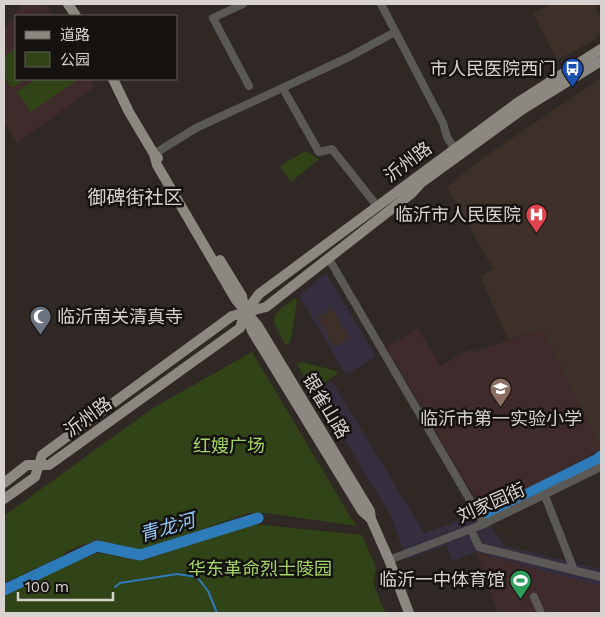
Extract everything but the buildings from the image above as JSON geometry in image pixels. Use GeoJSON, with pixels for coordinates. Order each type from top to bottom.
{"type":"FeatureCollection","features":[{"type":"Feature","properties":{"kind":"main road"},"geometry":{"type":"LineString","coordinates":[[60,4],[67,15]]}},
{"type":"Feature","properties":{"kind":"main road"},"geometry":{"type":"LineString","coordinates":[[68,4],[75,15]]}},
{"type":"Feature","properties":{"kind":"main road"},"geometry":{"type":"LineString","coordinates":[[588,57],[601,45]]}},
{"type":"Feature","properties":{"kind":"main road","name":"沂州路"},"geometry":{"type":"LineString","coordinates":[[245,313],[259,294],[454,148],[516,103],[601,49]]}},
{"type":"Feature","properties":{"kind":"main road","name":"沂州路"},"geometry":{"type":"LineString","coordinates":[[4,499],[34,477],[42,455],[232,316],[266,308],[450,161],[523,109],[600,62]]}},
{"type":"Feature","properties":{"kind":"main road","name":"银雀山路"},"geometry":{"type":"LineString","coordinates":[[106,80],[129,112]]}},
{"type":"Feature","properties":{"kind":"main road","name":"银雀山路"},"geometry":{"type":"LineString","coordinates":[[113,80],[129,112],[154,154],[163,163],[242,296],[245,313],[252,331],[362,511],[371,519],[409,613]]}},
{"type":"Feature","properties":{"kind":"main road","name":"沂州路"},"geometry":{"type":"LineString","coordinates":[[4,483],[27,466],[37,465]]}},
{"type":"Feature","properties":{"kind":"street"},"geometry":{"type":"LineString","coordinates":[[243,4],[213,18],[249,86]]}},
{"type":"Feature","properties":{"kind":"street"},"geometry":{"type":"LineString","coordinates":[[381,4],[454,148]]}},
{"type":"Feature","properties":{"kind":"street"},"geometry":{"type":"LineString","coordinates":[[154,154],[196,128],[347,58],[395,32]]}},
{"type":"Feature","properties":{"kind":"street"},"geometry":{"type":"LineString","coordinates":[[286,94],[319,152],[332,149],[376,206]]}},
{"type":"Feature","properties":{"kind":"street"},"geometry":{"type":"LineString","coordinates":[[329,258],[484,524]]}},
{"type":"Feature","properties":{"kind":"street","name":"刘家园街"},"geometry":{"type":"LineString","coordinates":[[389,560],[484,524],[545,496],[601,467]]}},
{"type":"Feature","properties":{"kind":"street"},"geometry":{"type":"LineString","coordinates":[[545,496],[574,570]]}},
{"type":"Feature","properties":{"kind":"street"},"geometry":{"type":"LineString","coordinates":[[470,530],[479,547],[601,577]]}},
{"type":"Feature","properties":{"kind":"street"},"geometry":{"type":"LineString","coordinates":[[534,597],[541,613]]}},
{"type":"Feature","properties":{"kind":"shaded area"},"geometry":{"type":"Polygon","coordinates":[[[22,4],[45,4],[52,15],[15,15],[15,80],[91,80],[95,87],[17,143],[4,121],[4,30],[22,4]]]}},
{"type":"Feature","properties":{"kind":"shaded area"},"geometry":{"type":"Polygon","coordinates":[[[553,4],[594,4],[601,18],[601,32],[596,39],[557,60],[533,13],[553,4]]]}},
{"type":"Feature","properties":{"kind":"shaded area","name":"临沂市人民医院"},"geometry":{"type":"Polygon","coordinates":[[[601,78],[601,449],[542,329],[508,340],[481,277],[493,269],[447,187],[480,160],[601,78]]]}},
{"type":"Feature","properties":{"kind":"shaded area"},"geometry":{"type":"Polygon","coordinates":[[[326,273],[376,356],[346,375],[299,295],[326,273]]]}},
{"type":"Feature","properties":{"kind":"shaded area"},"geometry":{"type":"Polygon","coordinates":[[[332,308],[350,338],[335,347],[317,317],[332,308]]]}},
{"type":"Feature","properties":{"kind":"shaded area","name":"临沂市第一实验小学"},"geometry":{"type":"Polygon","coordinates":[[[418,328],[440,366],[470,349],[474,352],[542,329],[601,449],[483,512],[386,347],[418,328]]]}},
{"type":"Feature","properties":{"kind":"shaded area"},"geometry":{"type":"Polygon","coordinates":[[[332,381],[424,533],[483,512],[504,546],[601,569],[601,586],[476,552],[453,561],[446,545],[406,560],[392,518],[315,391],[332,381]]]}},
{"type":"Feature","properties":{"kind":"shaded area"},"geometry":{"type":"Polygon","coordinates":[[[476,552],[601,586],[601,613],[498,613],[476,552]]]}},
{"type":"Feature","properties":{"kind":"green space"},"geometry":{"type":"Polygon","coordinates":[[[15,49],[15,80],[24,80],[12,88],[4,76],[4,57],[15,49]]]}},
{"type":"Feature","properties":{"kind":"green space"},"geometry":{"type":"Polygon","coordinates":[[[35,80],[78,80],[31,112],[17,92],[35,80]]]}},
{"type":"Feature","properties":{"kind":"green space"},"geometry":{"type":"Polygon","coordinates":[[[305,151],[319,159],[291,182],[280,166],[305,151]]]}},
{"type":"Feature","properties":{"kind":"green space"},"geometry":{"type":"Polygon","coordinates":[[[295,298],[297,301],[290,343],[286,345],[277,329],[274,318],[280,309],[295,298]]]}},
{"type":"Feature","properties":{"kind":"green space","name":"红嫂广场"},"geometry":{"type":"Polygon","coordinates":[[[252,352],[356,526],[266,513],[248,513],[140,551],[97,540],[69,550],[60,557],[4,583],[4,516],[153,408],[252,352]]]}},
{"type":"Feature","properties":{"kind":"green space"},"geometry":{"type":"Polygon","coordinates":[[[302,362],[336,371],[338,374],[315,388],[310,387],[297,364],[302,362]]]}},
{"type":"Feature","properties":{"kind":"green space","name":"华东革命烈士陵园"},"geometry":{"type":"Polygon","coordinates":[[[254,524],[362,535],[376,568],[373,583],[383,608],[387,613],[4,613],[4,596],[74,562],[98,553],[140,561],[254,524]]]}},
{"type":"Feature","properties":{"kind":"waterway","name":"青龙河"},"geometry":{"type":"LineString","coordinates":[[487,514],[601,456]]}},
{"type":"Feature","properties":{"kind":"waterway","name":"青龙河"},"geometry":{"type":"LineString","coordinates":[[4,590],[97,546],[140,555],[258,518]]}},
{"type":"Feature","properties":{"kind":"waterway"},"geometry":{"type":"LineString","coordinates":[[115,587],[120,583],[177,574],[197,577],[208,591],[217,613]]}},
{"type":"Feature","properties":{"kind":"place","name":"市人民医院西门"},"geometry":{"type":"Point","coordinates":[572,88]}},
{"type":"Feature","properties":{"kind":"place","name":"临沂市人民医院"},"geometry":{"type":"Point","coordinates":[537,234]}},
{"type":"Feature","properties":{"kind":"place","name":"临沂南关清真寺"},"geometry":{"type":"Point","coordinates":[41,336]}},
{"type":"Feature","properties":{"kind":"place","name":"临沂市第一实验小学"},"geometry":{"type":"Point","coordinates":[501,408]}},
{"type":"Feature","properties":{"kind":"place","name":"临沂一中体育馆"},"geometry":{"type":"Point","coordinates":[521,599]}},
{"type":"Feature","properties":{"kind":"district","name":"御碑街社区"},"geometry":{"type":"Point","coordinates":[135,197]}}]}
